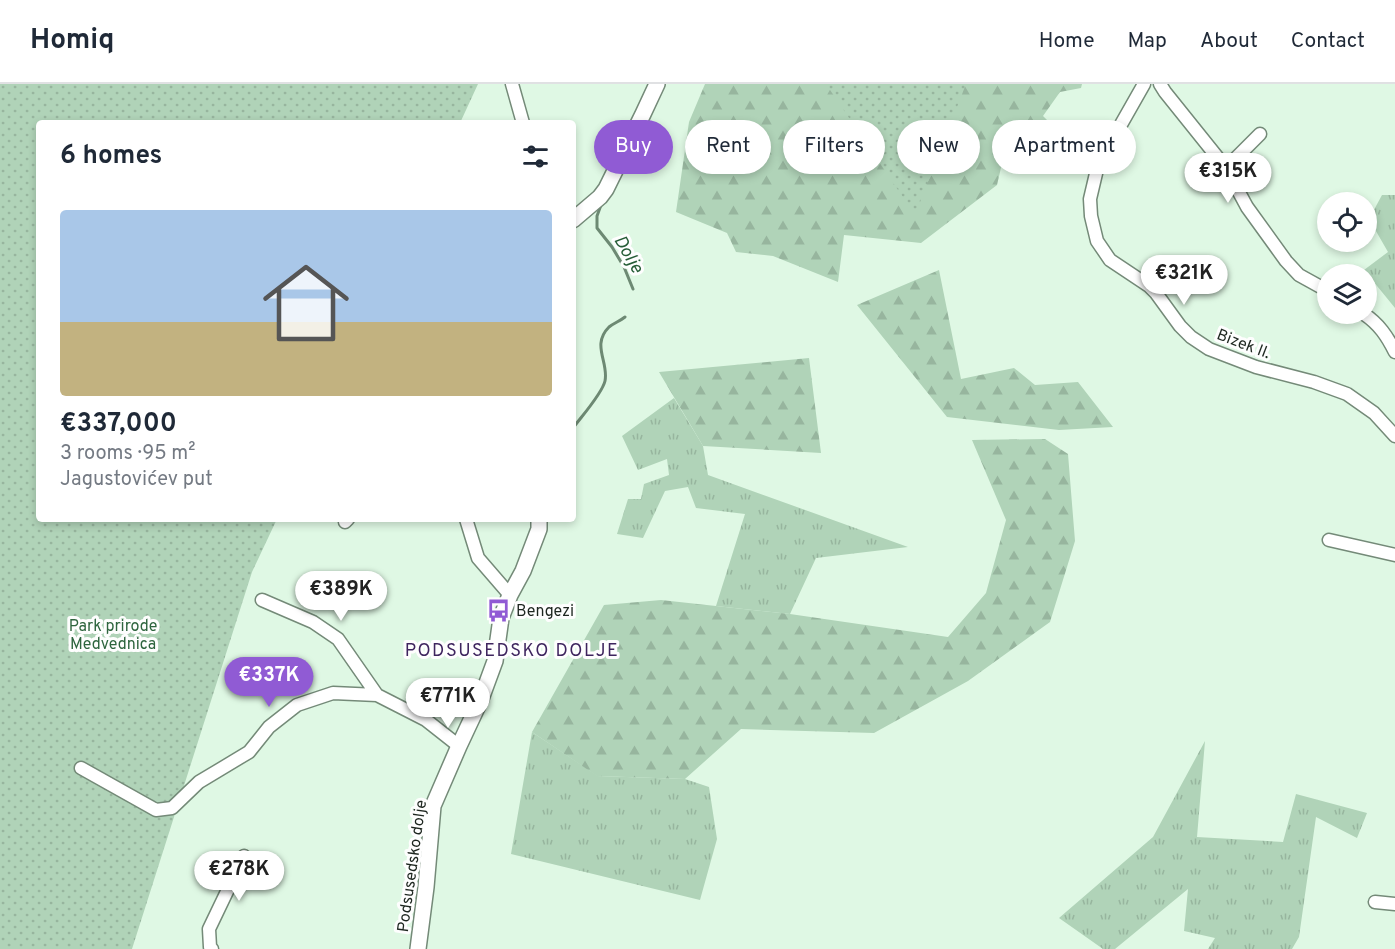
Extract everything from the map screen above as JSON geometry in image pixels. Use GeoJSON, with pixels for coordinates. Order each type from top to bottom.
{"type":"FeatureCollection","features":[{"type":"Feature","properties":{"kind":"street"},"geometry":{"type":"LineString","coordinates":[[513,84],[522,120]]}},
{"type":"Feature","properties":{"kind":"street"},"geometry":{"type":"LineString","coordinates":[[576,217],[606,189],[657,84]]}},
{"type":"Feature","properties":{"kind":"street","name":"Bizek II."},"geometry":{"type":"LineString","coordinates":[[1144,84],[1098,165],[1090,199],[1091,216],[1097,241],[1110,260],[1149,286],[1180,326],[1209,349],[1256,367],[1314,382],[1347,394],[1374,413],[1395,436]]}},
{"type":"Feature","properties":{"kind":"street"},"geometry":{"type":"LineString","coordinates":[[1160,84],[1226,168],[1247,207],[1286,261],[1299,275],[1317,285]]}},
{"type":"Feature","properties":{"kind":"street"},"geometry":{"type":"LineString","coordinates":[[1226,168],[1260,134]]}},
{"type":"Feature","properties":{"kind":"street"},"geometry":{"type":"LineString","coordinates":[[1376,324],[1388,337],[1395,352]]}},
{"type":"Feature","properties":{"kind":"street"},"geometry":{"type":"LineString","coordinates":[[467,522],[478,558],[510,596]]}},
{"type":"Feature","properties":{"kind":"street","name":"Podsusedsko dolje"},"geometry":{"type":"LineString","coordinates":[[417,949],[426,887],[433,806],[481,699],[495,661],[501,618],[523,571],[539,522]]}},
{"type":"Feature","properties":{"kind":"street"},"geometry":{"type":"LineString","coordinates":[[1329,540],[1395,555]]}},
{"type":"Feature","properties":{"kind":"street"},"geometry":{"type":"LineString","coordinates":[[262,600],[314,622],[339,639],[377,695]]}},
{"type":"Feature","properties":{"kind":"street"},"geometry":{"type":"LineString","coordinates":[[81,768],[156,810],[172,808],[199,782],[249,752],[269,727],[297,705],[333,693],[377,695],[426,720],[459,746]]}},
{"type":"Feature","properties":{"kind":"street"},"geometry":{"type":"LineString","coordinates":[[212,949],[209,929],[244,856]]}},
{"type":"Feature","properties":{"kind":"street"},"geometry":{"type":"LineString","coordinates":[[1375,902],[1395,904]]}},
{"type":"Feature","properties":{"kind":"green space","name":"Park prirode Medvednica"},"geometry":{"type":"Polygon","coordinates":[[[0,84],[478,84],[461,120],[36,120],[36,522],[276,522],[252,572],[132,949],[0,949],[0,84]]]}},
{"type":"Feature","properties":{"kind":"green space"},"geometry":{"type":"Polygon","coordinates":[[[705,84],[1082,84],[1081,88],[1060,92],[1043,116],[1047,120],[992,120],[992,174],[1000,174],[997,185],[921,243],[844,235],[838,282],[773,256],[736,252],[727,233],[676,212],[685,150],[685,174],[771,174],[771,120],[690,120],[705,84]]]}},
{"type":"Feature","properties":{"kind":"green space"},"geometry":{"type":"Polygon","coordinates":[[[826,84],[966,84],[952,120],[897,120],[897,174],[931,174],[915,215],[885,171],[885,120],[850,120],[826,84]]]}},
{"type":"Feature","properties":{"kind":"green space"},"geometry":{"type":"Polygon","coordinates":[[[1382,195],[1395,195],[1395,308],[1377,286],[1377,264],[1372,264],[1388,252],[1377,233],[1377,204],[1382,195]]]}},
{"type":"Feature","properties":{"kind":"green space"},"geometry":{"type":"Polygon","coordinates":[[[939,270],[961,379],[1014,368],[1035,385],[1078,382],[1113,427],[1059,430],[947,417],[857,305],[939,270]]]}},
{"type":"Feature","properties":{"kind":"green space"},"geometry":{"type":"Polygon","coordinates":[[[809,358],[821,453],[703,446],[659,372],[809,358]]]}},
{"type":"Feature","properties":{"kind":"green space"},"geometry":{"type":"Polygon","coordinates":[[[674,398],[703,446],[708,475],[908,547],[816,558],[790,614],[716,606],[745,514],[696,508],[688,487],[665,491],[643,538],[617,534],[628,499],[641,499],[644,484],[669,475],[667,459],[638,470],[622,436],[674,398]]]}},
{"type":"Feature","properties":{"kind":"green space"},"geometry":{"type":"Polygon","coordinates":[[[1045,439],[1068,454],[1075,541],[1050,622],[968,681],[874,733],[741,729],[685,779],[597,776],[532,732],[604,605],[661,600],[790,614],[948,637],[986,593],[1006,520],[972,440],[1045,439]]]}},
{"type":"Feature","properties":{"kind":"green space"},"geometry":{"type":"Polygon","coordinates":[[[532,732],[598,776],[685,779],[709,787],[717,839],[700,900],[511,854],[532,732]]]}},
{"type":"Feature","properties":{"kind":"green space"},"geometry":{"type":"Polygon","coordinates":[[[1205,741],[1197,837],[1283,842],[1296,794],[1367,813],[1357,838],[1316,817],[1299,937],[1292,949],[1208,949],[1215,938],[1184,931],[1188,889],[1115,949],[1103,949],[1059,918],[1153,837],[1205,741]]]}},
{"type":"Feature","properties":{"kind":"waterway","name":"Dolje"},"geometry":{"type":"LineString","coordinates":[[601,205],[597,216],[597,228],[624,267],[633,289]]}},
{"type":"Feature","properties":{"kind":"waterway","name":"Dolje"},"geometry":{"type":"LineString","coordinates":[[576,424],[596,399],[605,381],[601,340],[609,327],[625,317]]}},
{"type":"Feature","properties":{"kind":"place","name":"Bengezi"},"geometry":{"type":"Point","coordinates":[498,610]}},
{"type":"Feature","properties":{"kind":"district","name":"PODSUSEDSKO DOLJE"},"geometry":{"type":"Point","coordinates":[512,650]}}]}
